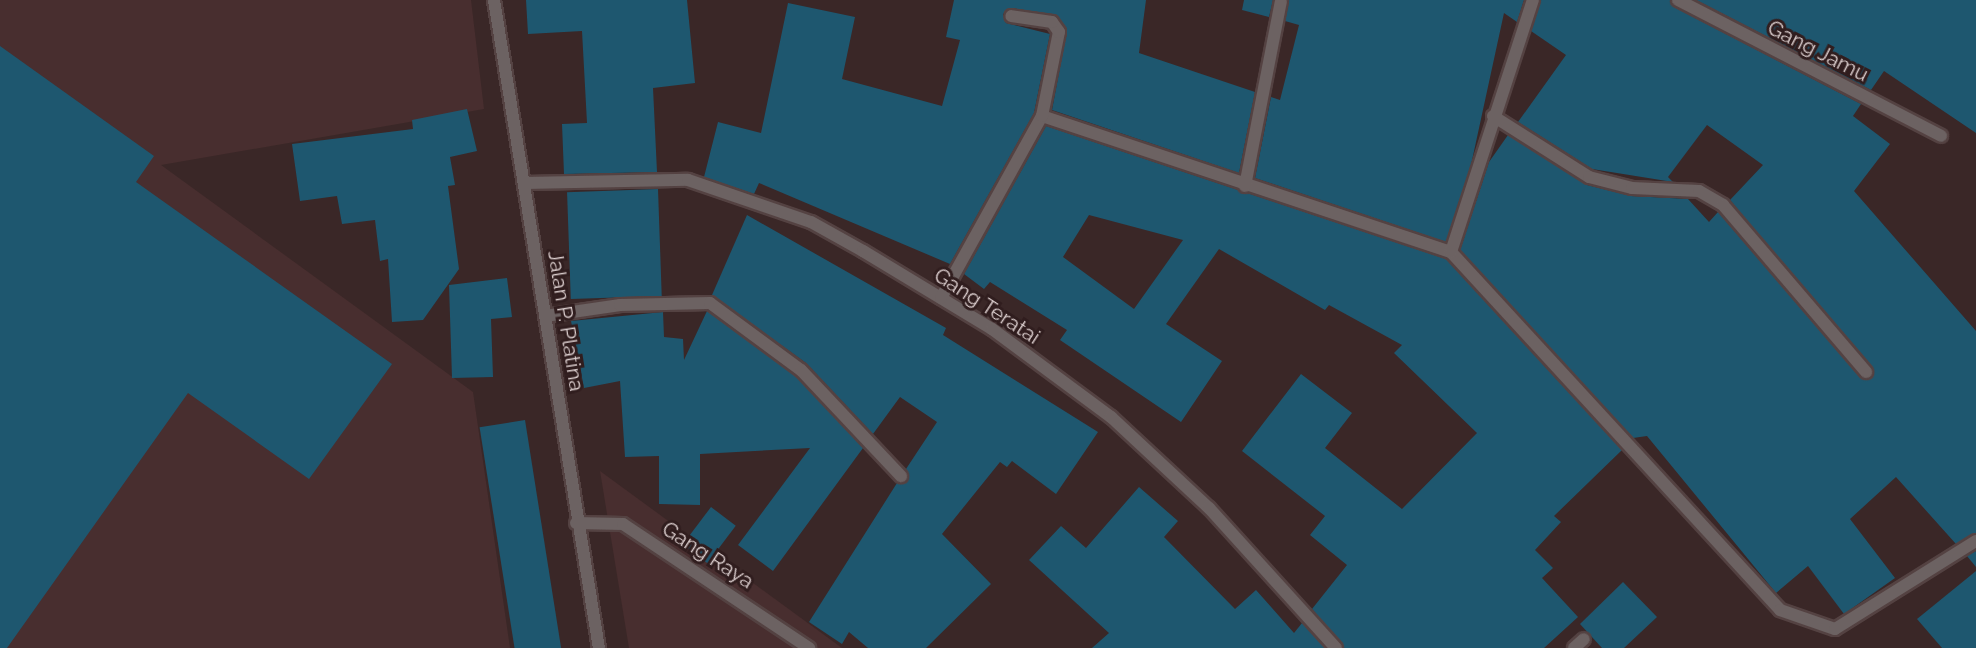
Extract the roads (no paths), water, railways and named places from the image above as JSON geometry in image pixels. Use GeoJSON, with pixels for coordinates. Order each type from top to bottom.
{"type":"FeatureCollection","features":[{"type":"Feature","properties":{"kind":"street","name":"Jalan P. Platina"},"geometry":{"type":"LineString","coordinates":[[494,0],[525,183],[576,523],[599,648]]}},
{"type":"Feature","properties":{"kind":"street"},"geometry":{"type":"LineString","coordinates":[[1452,252],[1493,116],[1533,0]]}},
{"type":"Feature","properties":{"kind":"street","name":"Gang Jamu"},"geometry":{"type":"LineString","coordinates":[[1678,0],[1941,136]]}},
{"type":"Feature","properties":{"kind":"street"},"geometry":{"type":"LineString","coordinates":[[1245,186],[1281,1]]}},
{"type":"Feature","properties":{"kind":"street"},"geometry":{"type":"LineString","coordinates":[[941,298],[1042,116],[1059,32],[1052,22],[1011,16]]}},
{"type":"Feature","properties":{"kind":"street"},"geometry":{"type":"LineString","coordinates":[[1042,116],[1245,186],[1452,252],[1780,610],[1836,629],[1976,541]]}},
{"type":"Feature","properties":{"kind":"street"},"geometry":{"type":"LineString","coordinates":[[1493,116],[1589,177],[1632,188],[1699,191],[1723,206],[1866,372]]}},
{"type":"Feature","properties":{"kind":"street","name":"Gang Teratai"},"geometry":{"type":"LineString","coordinates":[[525,183],[688,180],[811,222],[941,298],[1111,417],[1209,508],[1336,648]]}},
{"type":"Feature","properties":{"kind":"street"},"geometry":{"type":"LineString","coordinates":[[545,316],[620,305],[710,303],[801,370],[901,476]]}},
{"type":"Feature","properties":{"kind":"street","name":"Gang Raya"},"geometry":{"type":"LineString","coordinates":[[576,523],[623,524],[809,648]]}}]}
